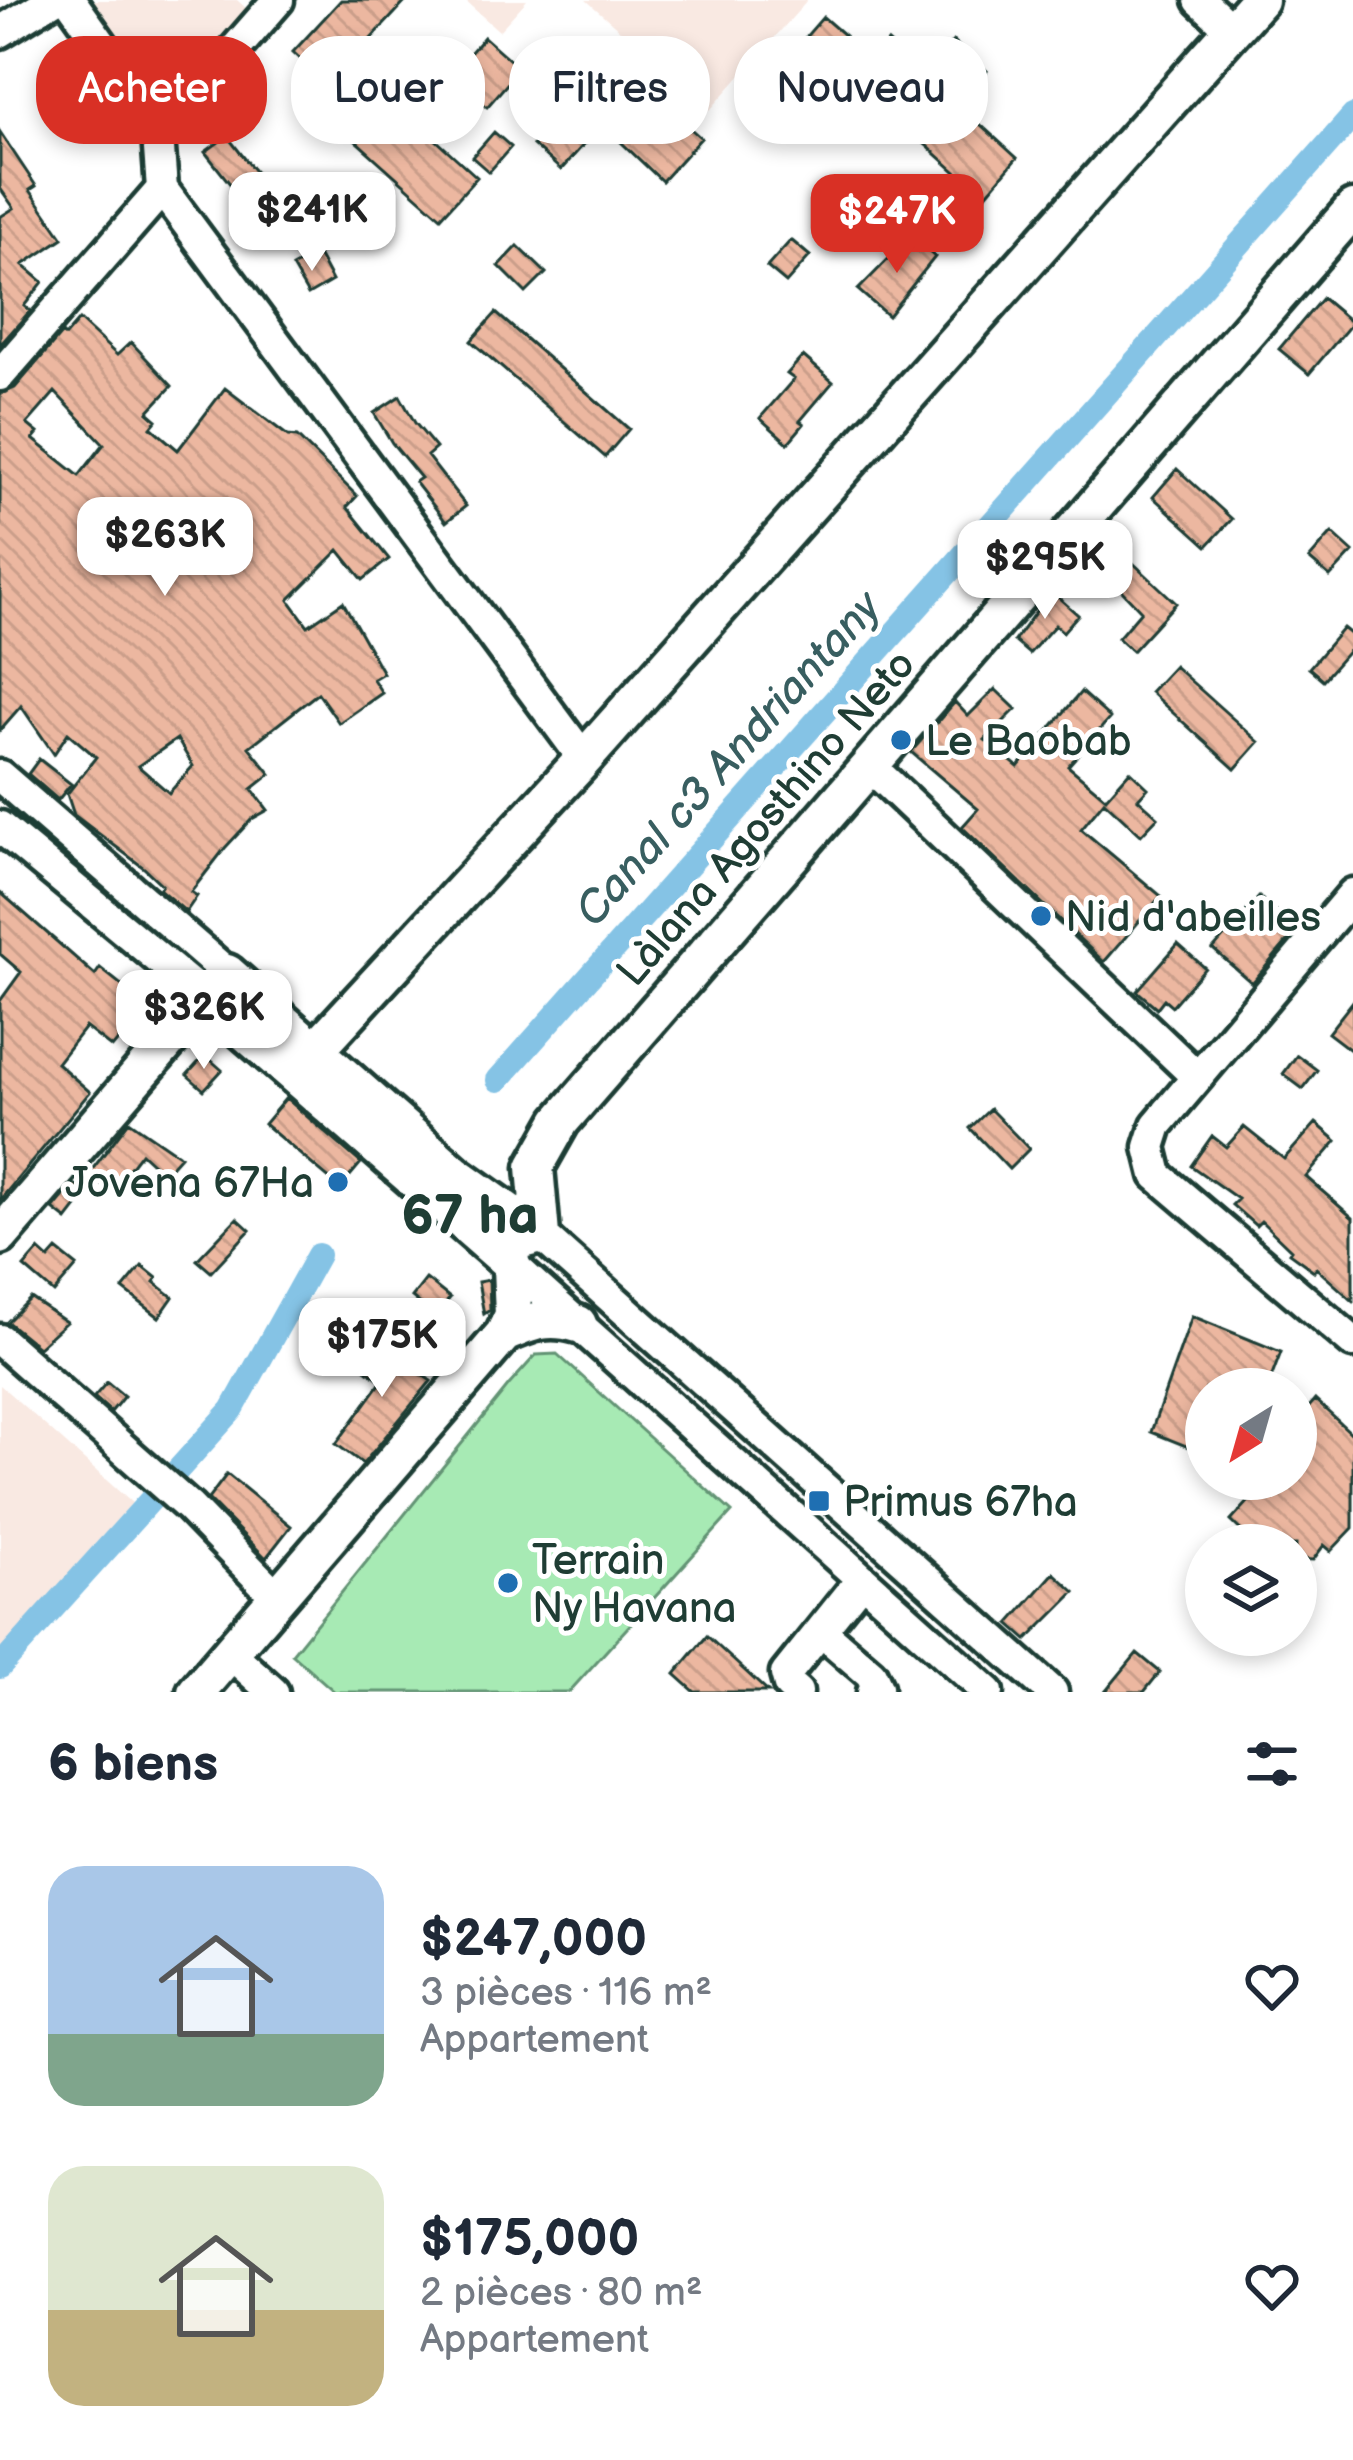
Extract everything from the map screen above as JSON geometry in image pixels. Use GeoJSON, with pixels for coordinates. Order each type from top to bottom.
{"type":"FeatureCollection","features":[{"type":"Feature","properties":{"kind":"main road"},"geometry":{"type":"LineString","coordinates":[[304,1062],[584,759],[1259,0]]}},
{"type":"Feature","properties":{"kind":"main road","name":"Làlana Agosthino Neto"},"geometry":{"type":"LineString","coordinates":[[541,1235],[535,1166],[561,1120],[1353,209]]}},
{"type":"Feature","properties":{"kind":"main road"},"geometry":{"type":"LineString","coordinates":[[0,1236],[216,986],[304,1062],[512,1265]]}},
{"type":"Feature","properties":{"kind":"main road"},"geometry":{"type":"LineString","coordinates":[[304,1062],[541,1235]]}},
{"type":"Feature","properties":{"kind":"main road"},"geometry":{"type":"LineString","coordinates":[[196,1692],[504,1334],[513,1316],[510,1244],[541,1235]]}},
{"type":"Feature","properties":{"kind":"main road"},"geometry":{"type":"LineString","coordinates":[[504,1334],[533,1321],[556,1318],[578,1324]]}},
{"type":"Feature","properties":{"kind":"street"},"geometry":{"type":"LineString","coordinates":[[0,32],[52,0]]}},
{"type":"Feature","properties":{"kind":"street"},"geometry":{"type":"LineString","coordinates":[[70,0],[96,36]]}},
{"type":"Feature","properties":{"kind":"street"},"geometry":{"type":"LineString","coordinates":[[247,36],[278,0]]}},
{"type":"Feature","properties":{"kind":"street"},"geometry":{"type":"LineString","coordinates":[[1200,0],[1232,30]]}},
{"type":"Feature","properties":{"kind":"street"},"geometry":{"type":"LineString","coordinates":[[159,144],[162,189],[584,759]]}},
{"type":"Feature","properties":{"kind":"street"},"geometry":{"type":"LineString","coordinates":[[0,375],[162,189]]}},
{"type":"Feature","properties":{"kind":"street"},"geometry":{"type":"LineString","coordinates":[[869,765],[1195,1075]]}},
{"type":"Feature","properties":{"kind":"street"},"geometry":{"type":"LineString","coordinates":[[0,776],[216,986]]}},
{"type":"Feature","properties":{"kind":"street"},"geometry":{"type":"LineString","coordinates":[[0,827],[216,986]]}},
{"type":"Feature","properties":{"kind":"street"},"geometry":{"type":"LineString","coordinates":[[1353,894],[1195,1075],[1157,1125],[1150,1147],[1156,1175],[1353,1342]]}},
{"type":"Feature","properties":{"kind":"street"},"geometry":{"type":"LineString","coordinates":[[541,1235],[1052,1692]]}},
{"type":"Feature","properties":{"kind":"street"},"geometry":{"type":"LineString","coordinates":[[512,1265],[988,1692]]}},
{"type":"Feature","properties":{"kind":"street"},"geometry":{"type":"LineString","coordinates":[[0,1340],[189,1507],[276,1596]]}},
{"type":"Feature","properties":{"kind":"street"},"geometry":{"type":"LineString","coordinates":[[796,1692],[786,1674],[862,1579]]}},
{"type":"Feature","properties":{"kind":"street"},"geometry":{"type":"LineString","coordinates":[[821,1630],[871,1674],[877,1687],[873,1692]]}},
{"type":"Feature","properties":{"kind":"street"},"geometry":{"type":"LineString","coordinates":[[230,1653],[273,1692]]}},
{"type":"Feature","properties":{"kind":"shaded area"},"geometry":{"type":"Polygon","coordinates":[[[81,0],[237,0],[247,9],[222,36],[106,36],[81,0]]]}},
{"type":"Feature","properties":{"kind":"shaded area"},"geometry":{"type":"Polygon","coordinates":[[[464,0],[527,0],[499,31],[464,0]]]}},
{"type":"Feature","properties":{"kind":"shaded area"},"geometry":{"type":"Polygon","coordinates":[[[586,0],[808,0],[776,36],[734,36],[734,83],[710,110],[710,36],[627,36],[586,0]]]}},
{"type":"Feature","properties":{"kind":"shaded area"},"geometry":{"type":"Polygon","coordinates":[[[0,1385],[132,1503],[0,1650],[0,1385]]]}},
{"type":"Feature","properties":{"kind":"green space","name":"Terrain Ny Havana"},"geometry":{"type":"Polygon","coordinates":[[[557,1354],[732,1512],[569,1692],[335,1692],[292,1654],[509,1385],[536,1355],[557,1354]]]}},
{"type":"Feature","properties":{"kind":"building"},"geometry":{"type":"Polygon","coordinates":[[[341,0],[407,0],[374,36],[308,36],[341,0]]]}},
{"type":"Feature","properties":{"kind":"building"},"geometry":{"type":"Polygon","coordinates":[[[823,17],[845,36],[806,36],[823,17]]]}},
{"type":"Feature","properties":{"kind":"building"},"geometry":{"type":"Polygon","coordinates":[[[485,38],[509,59],[509,82],[487,107],[485,38]]]}},
{"type":"Feature","properties":{"kind":"building"},"geometry":{"type":"Polygon","coordinates":[[[988,131],[1017,158],[984,197],[925,144],[988,144],[988,131]]]}},
{"type":"Feature","properties":{"kind":"building"},"geometry":{"type":"Polygon","coordinates":[[[0,132],[36,186],[30,190],[63,238],[23,265],[43,282],[24,306],[30,311],[0,345],[0,217],[14,208],[0,188],[0,132]]]}},
{"type":"Feature","properties":{"kind":"building"},"geometry":{"type":"Polygon","coordinates":[[[494,132],[511,147],[489,172],[472,157],[494,132]]]}},
{"type":"Feature","properties":{"kind":"building"},"geometry":{"type":"Polygon","coordinates":[[[216,144],[233,144],[265,184],[242,199],[205,152],[216,144]]]}},
{"type":"Feature","properties":{"kind":"building"},"geometry":{"type":"Polygon","coordinates":[[[359,144],[441,144],[477,177],[441,217],[359,144]]]}},
{"type":"Feature","properties":{"kind":"building"},"geometry":{"type":"Polygon","coordinates":[[[534,144],[584,144],[561,170],[534,144]]]}},
{"type":"Feature","properties":{"kind":"building"},"geometry":{"type":"Polygon","coordinates":[[[623,144],[696,144],[662,181],[623,144]]]}},
{"type":"Feature","properties":{"kind":"building"},"geometry":{"type":"Polygon","coordinates":[[[911,236],[935,257],[888,316],[858,290],[911,236]]]}},
{"type":"Feature","properties":{"kind":"building"},"geometry":{"type":"Polygon","coordinates":[[[791,240],[810,256],[786,283],[767,267],[791,240]]]}},
{"type":"Feature","properties":{"kind":"building"},"geometry":{"type":"Polygon","coordinates":[[[518,246],[546,273],[526,293],[499,266],[518,246]]]}},
{"type":"Feature","properties":{"kind":"building"},"geometry":{"type":"Polygon","coordinates":[[[317,253],[332,281],[308,295],[292,267],[317,253]]]}},
{"type":"Feature","properties":{"kind":"building"},"geometry":{"type":"Polygon","coordinates":[[[1322,298],[1352,323],[1309,374],[1279,349],[1322,298]]]}},
{"type":"Feature","properties":{"kind":"building"},"geometry":{"type":"Polygon","coordinates":[[[496,313],[629,429],[605,457],[471,341],[496,313]]]}},
{"type":"Feature","properties":{"kind":"building"},"geometry":{"type":"Polygon","coordinates":[[[79,320],[117,355],[131,342],[172,386],[148,412],[157,420],[151,427],[178,450],[225,388],[288,436],[297,437],[357,496],[347,507],[389,559],[363,580],[339,550],[289,600],[308,626],[343,602],[383,673],[373,679],[382,693],[339,723],[318,693],[249,747],[271,774],[252,789],[268,810],[252,819],[225,848],[191,892],[197,896],[186,912],[159,889],[162,885],[144,868],[74,815],[67,794],[96,757],[68,733],[54,754],[21,706],[0,730],[0,394],[15,388],[62,333],[65,336],[79,320]],[[55,392],[27,424],[38,433],[33,439],[79,476],[104,444],[55,392]],[[177,739],[138,766],[169,793],[193,766],[177,739]]]}},
{"type":"Feature","properties":{"kind":"building"},"geometry":{"type":"Polygon","coordinates":[[[803,356],[833,382],[788,443],[760,418],[794,379],[787,374],[803,356]]]}},
{"type":"Feature","properties":{"kind":"building"},"geometry":{"type":"Polygon","coordinates":[[[400,396],[436,448],[427,456],[466,506],[446,522],[415,482],[421,478],[374,413],[400,396]]]}},
{"type":"Feature","properties":{"kind":"building"},"geometry":{"type":"Polygon","coordinates":[[[1177,469],[1232,519],[1207,546],[1153,497],[1177,469]]]}},
{"type":"Feature","properties":{"kind":"building"},"geometry":{"type":"Polygon","coordinates":[[[1101,533],[1176,603],[1132,651],[1118,638],[1141,611],[1099,567],[1094,572],[1079,558],[1101,533]]]}},
{"type":"Feature","properties":{"kind":"building"},"geometry":{"type":"Polygon","coordinates":[[[1332,533],[1353,552],[1330,577],[1309,559],[1332,533]]]}},
{"type":"Feature","properties":{"kind":"building"},"geometry":{"type":"Polygon","coordinates":[[[1051,591],[1078,615],[1063,632],[1055,625],[1029,654],[1014,641],[1051,591]]]}},
{"type":"Feature","properties":{"kind":"building"},"geometry":{"type":"Polygon","coordinates":[[[1343,628],[1353,636],[1353,646],[1323,680],[1309,668],[1343,628]]]}},
{"type":"Feature","properties":{"kind":"building"},"geometry":{"type":"Polygon","coordinates":[[[1174,666],[1259,742],[1235,769],[1150,692],[1174,666]]]}},
{"type":"Feature","properties":{"kind":"building"},"geometry":{"type":"Polygon","coordinates":[[[995,689],[1016,709],[985,740],[1018,767],[1081,692],[1110,718],[1068,766],[1106,798],[1130,771],[1148,788],[1138,799],[1158,817],[1141,835],[1104,801],[1081,829],[1161,896],[1104,962],[962,827],[978,809],[911,752],[955,702],[968,716],[995,689]]]}},
{"type":"Feature","properties":{"kind":"building"},"geometry":{"type":"Polygon","coordinates":[[[39,759],[71,784],[58,800],[28,774],[39,759]]]}},
{"type":"Feature","properties":{"kind":"building"},"geometry":{"type":"Polygon","coordinates":[[[0,892],[95,975],[100,968],[124,987],[138,1007],[136,1019],[112,1048],[85,1027],[57,1063],[90,1092],[0,1200],[0,1001],[21,972],[0,954],[0,892]]]}},
{"type":"Feature","properties":{"kind":"building"},"geometry":{"type":"Polygon","coordinates":[[[1259,897],[1297,930],[1252,983],[1213,949],[1259,897]]]}},
{"type":"Feature","properties":{"kind":"building"},"geometry":{"type":"Polygon","coordinates":[[[1178,944],[1205,968],[1172,1006],[1164,999],[1157,1008],[1137,991],[1178,944]]]}},
{"type":"Feature","properties":{"kind":"building"},"geometry":{"type":"Polygon","coordinates":[[[1353,1001],[1353,1052],[1328,1033],[1353,1001]]]}},
{"type":"Feature","properties":{"kind":"building"},"geometry":{"type":"Polygon","coordinates":[[[205,1055],[222,1070],[204,1090],[187,1075],[205,1055]]]}},
{"type":"Feature","properties":{"kind":"building"},"geometry":{"type":"Polygon","coordinates":[[[1297,1055],[1317,1070],[1303,1089],[1283,1074],[1297,1055]]]}},
{"type":"Feature","properties":{"kind":"building"},"geometry":{"type":"Polygon","coordinates":[[[286,1098],[361,1163],[340,1188],[264,1124],[286,1098]]]}},
{"type":"Feature","properties":{"kind":"building"},"geometry":{"type":"Polygon","coordinates":[[[990,1109],[1029,1149],[1009,1169],[970,1128],[990,1109]]]}},
{"type":"Feature","properties":{"kind":"building"},"geometry":{"type":"Polygon","coordinates":[[[129,1121],[180,1156],[164,1174],[141,1153],[111,1192],[88,1175],[129,1121]]]}},
{"type":"Feature","properties":{"kind":"building"},"geometry":{"type":"Polygon","coordinates":[[[1316,1123],[1337,1141],[1306,1177],[1353,1218],[1353,1301],[1316,1268],[1289,1253],[1261,1221],[1256,1226],[1232,1205],[1238,1199],[1191,1166],[1212,1136],[1226,1147],[1244,1127],[1284,1159],[1316,1123]]]}},
{"type":"Feature","properties":{"kind":"building"},"geometry":{"type":"Polygon","coordinates":[[[74,1184],[87,1194],[67,1220],[53,1209],[74,1184]]]}},
{"type":"Feature","properties":{"kind":"building"},"geometry":{"type":"Polygon","coordinates":[[[237,1218],[250,1230],[211,1272],[197,1260],[237,1218]]]}},
{"type":"Feature","properties":{"kind":"building"},"geometry":{"type":"Polygon","coordinates":[[[39,1250],[49,1259],[57,1250],[77,1266],[54,1293],[24,1267],[39,1250]]]}},
{"type":"Feature","properties":{"kind":"building"},"geometry":{"type":"Polygon","coordinates":[[[142,1266],[173,1297],[159,1317],[123,1289],[142,1266]]]}},
{"type":"Feature","properties":{"kind":"building"},"geometry":{"type":"Polygon","coordinates":[[[426,1279],[450,1298],[435,1316],[412,1297],[426,1279]]]}},
{"type":"Feature","properties":{"kind":"building"},"geometry":{"type":"Polygon","coordinates":[[[489,1280],[490,1310],[484,1314],[478,1282],[489,1280]]]}},
{"type":"Feature","properties":{"kind":"building"},"geometry":{"type":"Polygon","coordinates":[[[31,1298],[66,1322],[38,1347],[7,1322],[31,1298]]]}},
{"type":"Feature","properties":{"kind":"building"},"geometry":{"type":"Polygon","coordinates":[[[1192,1316],[1281,1352],[1275,1368],[1185,1368],[1185,1446],[1151,1432],[1192,1316]]]}},
{"type":"Feature","properties":{"kind":"building"},"geometry":{"type":"Polygon","coordinates":[[[372,1338],[431,1381],[363,1464],[336,1444],[382,1381],[355,1361],[372,1338]]]}},
{"type":"Feature","properties":{"kind":"building"},"geometry":{"type":"Polygon","coordinates":[[[107,1382],[124,1396],[111,1412],[94,1397],[107,1382]]]}},
{"type":"Feature","properties":{"kind":"building"},"geometry":{"type":"Polygon","coordinates":[[[1317,1402],[1353,1435],[1353,1528],[1331,1551],[1324,1545],[1317,1555],[1317,1524],[1231,1521],[1250,1500],[1317,1500],[1317,1402]]]}},
{"type":"Feature","properties":{"kind":"building"},"geometry":{"type":"Polygon","coordinates":[[[227,1474],[291,1526],[266,1558],[208,1499],[227,1474]]]}},
{"type":"Feature","properties":{"kind":"building"},"geometry":{"type":"Polygon","coordinates":[[[1054,1573],[1075,1592],[1027,1640],[1009,1624],[1054,1573]]]}},
{"type":"Feature","properties":{"kind":"building"},"geometry":{"type":"Polygon","coordinates":[[[707,1636],[768,1692],[695,1692],[675,1674],[707,1636]]]}},
{"type":"Feature","properties":{"kind":"building"},"geometry":{"type":"Polygon","coordinates":[[[1137,1653],[1160,1672],[1144,1692],[1105,1692],[1137,1653]]]}},
{"type":"Feature","properties":{"kind":"waterway","name":"Canal c3 Andriantany"},"geometry":{"type":"LineString","coordinates":[[498,1080],[1353,116]]}},
{"type":"Feature","properties":{"kind":"waterway"},"geometry":{"type":"LineString","coordinates":[[0,1667],[232,1410],[318,1255]]}},
{"type":"Feature","properties":{"kind":"place","name":"Le Baobab"},"geometry":{"type":"Point","coordinates":[901,740]}},
{"type":"Feature","properties":{"kind":"place","name":"Nid d'abeilles"},"geometry":{"type":"Point","coordinates":[1041,916]}},
{"type":"Feature","properties":{"kind":"place","name":"Jovena 67Ha"},"geometry":{"type":"Point","coordinates":[338,1182]}},
{"type":"Feature","properties":{"kind":"place","name":"Primus 67ha"},"geometry":{"type":"Point","coordinates":[819,1501]}},
{"type":"Feature","properties":{"kind":"place","name":"Terrain Ny Havana"},"geometry":{"type":"Point","coordinates":[508,1583]}},
{"type":"Feature","properties":{"kind":"district","name":"67 ha"},"geometry":{"type":"Point","coordinates":[470,1214]}}]}
